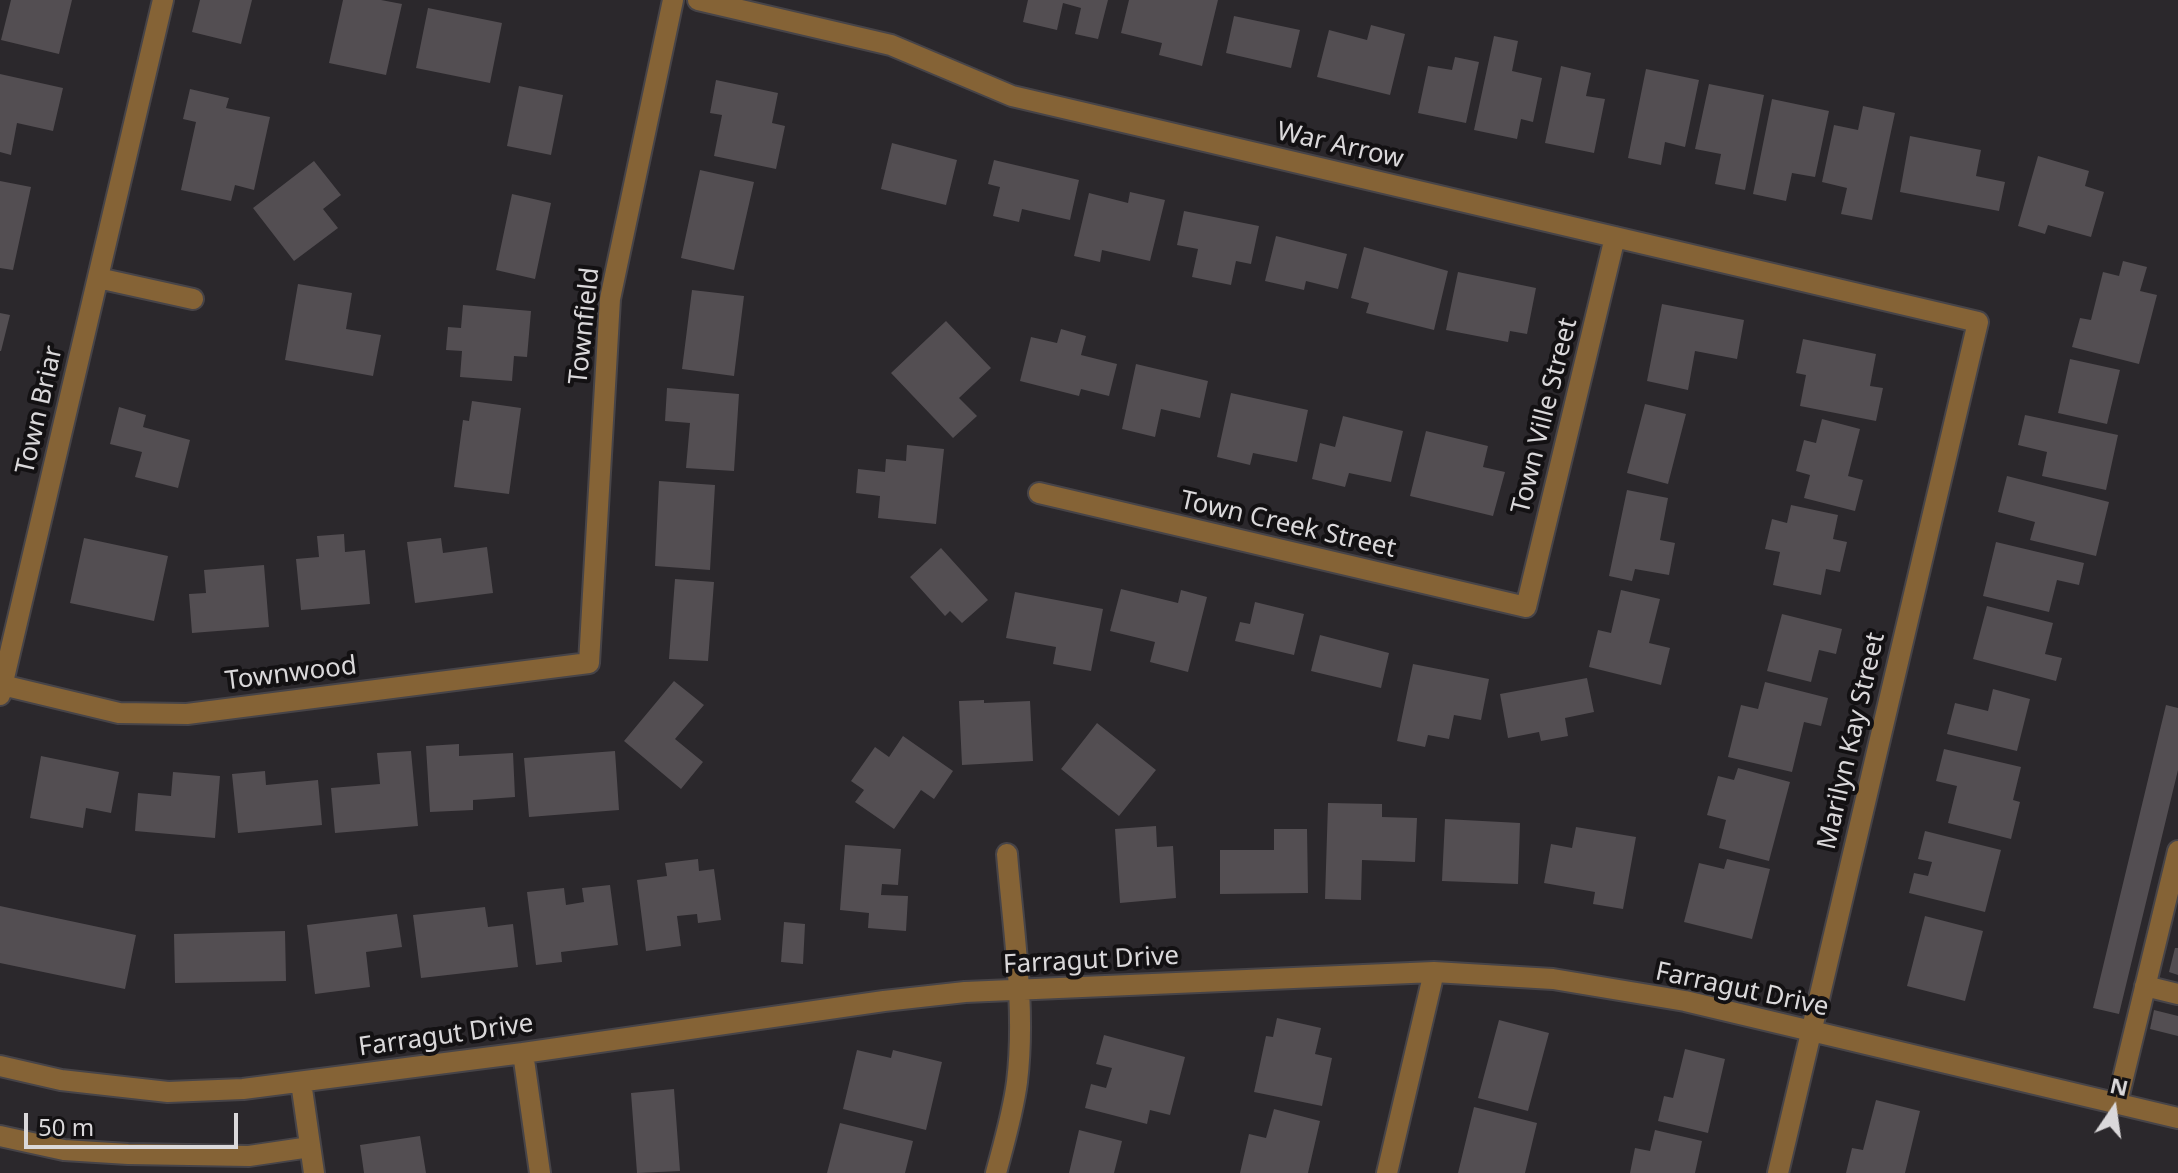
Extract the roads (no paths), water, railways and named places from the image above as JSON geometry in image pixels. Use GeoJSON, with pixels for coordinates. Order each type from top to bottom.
{"type":"FeatureCollection","features":[{"type":"Feature","properties":{"kind":"street","name":"Town Briar"},"geometry":{"type":"LineString","coordinates":[[1,690],[163,0]]}},
{"type":"Feature","properties":{"kind":"street","name":"Townfield"},"geometry":{"type":"LineString","coordinates":[[589,663],[610,299],[673,0]]}},
{"type":"Feature","properties":{"kind":"street","name":"War Arrow"},"geometry":{"type":"LineString","coordinates":[[698,0],[891,45],[1012,96],[1978,322]]}},
{"type":"Feature","properties":{"kind":"street","name":"Town Ville Street"},"geometry":{"type":"LineString","coordinates":[[1526,607],[1615,237]]}},
{"type":"Feature","properties":{"kind":"street"},"geometry":{"type":"LineString","coordinates":[[98,278],[193,299]]}},
{"type":"Feature","properties":{"kind":"street","name":"Marilyn Kay Street"},"geometry":{"type":"LineString","coordinates":[[1778,1173],[1978,322]]}},
{"type":"Feature","properties":{"kind":"street","name":"Town Creek Street"},"geometry":{"type":"LineString","coordinates":[[1039,493],[1526,607]]}},
{"type":"Feature","properties":{"kind":"street","name":"Townwood"},"geometry":{"type":"LineString","coordinates":[[1,690],[119,713],[187,714],[589,663]]}},
{"type":"Feature","properties":{"kind":"street"},"geometry":{"type":"LineString","coordinates":[[2117,1103],[2145,986],[2169,927],[2178,851]]}},
{"type":"Feature","properties":{"kind":"street"},"geometry":{"type":"LineString","coordinates":[[996,1173],[1017,1084],[1017,991],[1007,854]]}},
{"type":"Feature","properties":{"kind":"street"},"geometry":{"type":"LineString","coordinates":[[1387,1173],[1434,972]]}},
{"type":"Feature","properties":{"kind":"street","name":"Farragut Drive"},"geometry":{"type":"LineString","coordinates":[[0,1066],[61,1080],[168,1092],[243,1089],[965,992],[1434,972],[1553,979],[1685,1001],[2178,1118]]}},
{"type":"Feature","properties":{"kind":"street"},"geometry":{"type":"LineString","coordinates":[[2145,986],[2178,994]]}},
{"type":"Feature","properties":{"kind":"street"},"geometry":{"type":"LineString","coordinates":[[523,1053],[540,1173]]}},
{"type":"Feature","properties":{"kind":"street"},"geometry":{"type":"LineString","coordinates":[[301,1082],[314,1173]]}},
{"type":"Feature","properties":{"kind":"street"},"geometry":{"type":"LineString","coordinates":[[0,1136],[64,1150],[128,1154],[249,1156],[310,1147]]}}]}
